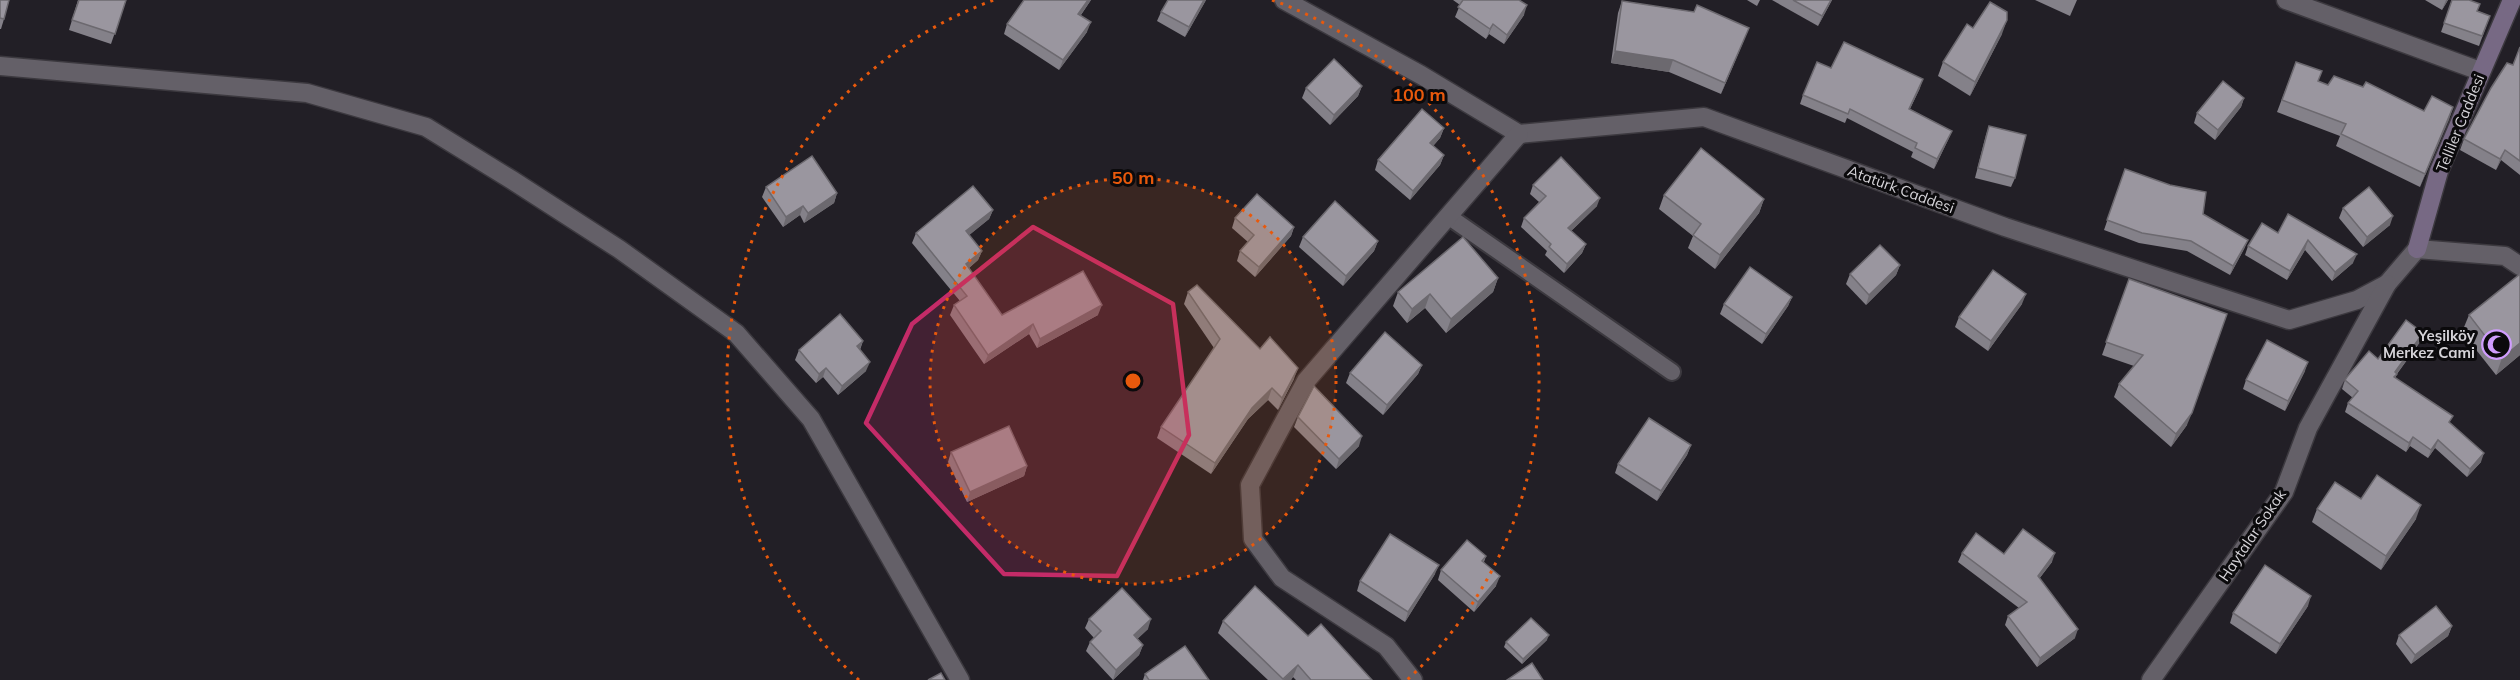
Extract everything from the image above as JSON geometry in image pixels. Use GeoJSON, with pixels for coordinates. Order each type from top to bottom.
{"type":"FeatureCollection","features":[{"type":"Feature","properties":{"kind":"street"},"geometry":{"type":"LineString","coordinates":[[1284,0],[1421,75],[1518,134],[1306,381],[1250,485],[1252,539],[1282,578],[1386,646],[1413,680]]}},
{"type":"Feature","properties":{"kind":"street"},"geometry":{"type":"LineString","coordinates":[[2286,0],[2481,71]]}},
{"type":"Feature","properties":{"kind":"street","name":"Telliler Caddesi"},"geometry":{"type":"LineString","coordinates":[[2417,249],[2439,171],[2512,0]]}},
{"type":"Feature","properties":{"kind":"street"},"geometry":{"type":"LineString","coordinates":[[0,66],[307,93],[426,127],[512,180],[619,249],[736,333],[811,419],[960,680]]}},
{"type":"Feature","properties":{"kind":"street","name":"Atatürk Caddesi"},"geometry":{"type":"LineString","coordinates":[[1518,134],[1704,117],[2005,227],[2289,320],[2357,300],[2387,284],[2417,249]]}},
{"type":"Feature","properties":{"kind":"street"},"geometry":{"type":"LineString","coordinates":[[2417,249],[2505,256],[2520,266]]}},
{"type":"Feature","properties":{"kind":"street","name":"Haytalar Sokak"},"geometry":{"type":"LineString","coordinates":[[2151,680],[2284,492],[2308,428],[2387,284]]}},
{"type":"Feature","properties":{"kind":"lane"},"geometry":{"type":"LineString","coordinates":[[1448,216],[1672,372]]}},
{"type":"Feature","properties":{"kind":"highlighted area"},"geometry":{"type":"Polygon","coordinates":[[[1033,227],[1173,304],[1189,435],[1117,576],[1004,574],[866,423],[912,324],[1033,227]]]}},
{"type":"Feature","properties":{"kind":"building"},"geometry":{"type":"Polygon","coordinates":[[[0,0],[9,0],[4,19],[0,18],[0,0]]]}},
{"type":"Feature","properties":{"kind":"building"},"geometry":{"type":"Polygon","coordinates":[[[79,0],[126,0],[115,34],[72,20],[79,0]]]}},
{"type":"Feature","properties":{"kind":"building"},"geometry":{"type":"Polygon","coordinates":[[[1024,0],[1088,0],[1078,14],[1091,22],[1063,60],[1007,24],[1024,0]]]}},
{"type":"Feature","properties":{"kind":"building"},"geometry":{"type":"Polygon","coordinates":[[[1168,0],[1204,0],[1189,27],[1161,12],[1168,0]]]}},
{"type":"Feature","properties":{"kind":"building"},"geometry":{"type":"Polygon","coordinates":[[[1463,0],[1519,0],[1527,5],[1507,35],[1493,24],[1490,29],[1458,7],[1463,0]]]}},
{"type":"Feature","properties":{"kind":"building"},"geometry":{"type":"Polygon","coordinates":[[[1793,0],[1831,0],[1822,16],[1793,0]]]}},
{"type":"Feature","properties":{"kind":"building"},"geometry":{"type":"Polygon","coordinates":[[[2452,0],[2469,0],[2480,4],[2477,11],[2490,16],[2482,36],[2444,23],[2452,0]]]}},
{"type":"Feature","properties":{"kind":"building"},"geometry":{"type":"Polygon","coordinates":[[[1622,1],[1694,12],[1697,5],[1749,28],[1725,83],[1673,60],[1615,51],[1622,1]]]}},
{"type":"Feature","properties":{"kind":"building"},"geometry":{"type":"Polygon","coordinates":[[[1990,2],[2007,12],[2007,20],[1975,82],[1943,62],[1967,24],[1973,28],[1990,2]]]}},
{"type":"Feature","properties":{"kind":"building"},"geometry":{"type":"Polygon","coordinates":[[[1844,42],[1923,79],[1909,109],[1952,131],[1937,159],[1915,148],[1917,143],[1850,109],[1848,114],[1803,95],[1817,62],[1831,68],[1844,42]]]}},
{"type":"Feature","properties":{"kind":"building"},"geometry":{"type":"Polygon","coordinates":[[[2520,47],[2520,161],[2505,150],[2500,159],[2464,139],[2491,88],[2507,63],[2513,65],[2520,47]]]}},
{"type":"Feature","properties":{"kind":"building"},"geometry":{"type":"Polygon","coordinates":[[[1334,59],[1362,86],[1334,115],[1306,88],[1334,59]]]}},
{"type":"Feature","properties":{"kind":"building"},"geometry":{"type":"Polygon","coordinates":[[[2296,62],[2322,71],[2318,81],[2328,85],[2334,76],[2363,87],[2366,82],[2424,111],[2432,96],[2453,107],[2425,174],[2341,134],[2346,124],[2282,100],[2296,62]]]}},
{"type":"Feature","properties":{"kind":"building"},"geometry":{"type":"Polygon","coordinates":[[[2223,81],[2244,98],[2218,130],[2197,113],[2223,81]]]}},
{"type":"Feature","properties":{"kind":"building"},"geometry":{"type":"Polygon","coordinates":[[[1422,109],[1444,128],[1430,143],[1444,155],[1413,191],[1378,160],[1422,109]]]}},
{"type":"Feature","properties":{"kind":"building"},"geometry":{"type":"Polygon","coordinates":[[[1989,126],[2026,135],[2015,178],[1978,168],[1989,126]]]}},
{"type":"Feature","properties":{"kind":"building"},"geometry":{"type":"Polygon","coordinates":[[[1701,148],[1764,199],[1720,255],[1693,235],[1701,224],[1664,195],[1701,148]]]}},
{"type":"Feature","properties":{"kind":"building"},"geometry":{"type":"Polygon","coordinates":[[[812,156],[837,193],[808,213],[803,206],[786,217],[766,187],[812,156]]]}},
{"type":"Feature","properties":{"kind":"building"},"geometry":{"type":"Polygon","coordinates":[[[1561,157],[1600,198],[1568,228],[1586,244],[1567,264],[1549,247],[1551,244],[1524,218],[1546,196],[1533,185],[1561,157]]]}},
{"type":"Feature","properties":{"kind":"building"},"geometry":{"type":"Polygon","coordinates":[[[2125,169],[2170,185],[2206,192],[2203,214],[2248,240],[2233,266],[2191,241],[2142,233],[2107,220],[2125,169]]]}},
{"type":"Feature","properties":{"kind":"building"},"geometry":{"type":"Polygon","coordinates":[[[973,186],[993,210],[966,231],[982,251],[966,264],[1002,315],[1083,271],[1102,305],[1040,339],[1033,324],[988,355],[954,305],[967,296],[916,233],[973,186]]]}},
{"type":"Feature","properties":{"kind":"building"},"geometry":{"type":"Polygon","coordinates":[[[2369,187],[2393,216],[2367,237],[2343,208],[2369,187]]]}},
{"type":"Feature","properties":{"kind":"building"},"geometry":{"type":"Polygon","coordinates":[[[1257,194],[1294,227],[1259,267],[1240,251],[1254,235],[1235,218],[1257,194]]]}},
{"type":"Feature","properties":{"kind":"building"},"geometry":{"type":"Polygon","coordinates":[[[1335,201],[1378,241],[1346,276],[1303,237],[1335,201]]]}},
{"type":"Feature","properties":{"kind":"building"},"geometry":{"type":"Polygon","coordinates":[[[2288,214],[2357,254],[2335,272],[2308,240],[2290,271],[2248,246],[2262,223],[2278,233],[2288,214]]]}},
{"type":"Feature","properties":{"kind":"building"},"geometry":{"type":"Polygon","coordinates":[[[1463,237],[1498,278],[1451,319],[1430,294],[1412,309],[1398,292],[1463,237]]]}},
{"type":"Feature","properties":{"kind":"building"},"geometry":{"type":"Polygon","coordinates":[[[1880,245],[1900,265],[1869,295],[1850,274],[1880,245]]]}},
{"type":"Feature","properties":{"kind":"building"},"geometry":{"type":"Polygon","coordinates":[[[1750,267],[1792,297],[1766,334],[1724,304],[1750,267]]]}},
{"type":"Feature","properties":{"kind":"building"},"geometry":{"type":"Polygon","coordinates":[[[1993,270],[2026,294],[1991,341],[1959,317],[1993,270]]]}},
{"type":"Feature","properties":{"kind":"building","name":"Yeşilköy Merkez Cami"},"geometry":{"type":"Polygon","coordinates":[[[2520,274],[2520,343],[2502,358],[2469,315],[2520,274]]]}},
{"type":"Feature","properties":{"kind":"building"},"geometry":{"type":"Polygon","coordinates":[[[2129,279],[2227,314],[2192,413],[2176,434],[2119,384],[2143,355],[2106,342],[2129,279]]]}},
{"type":"Feature","properties":{"kind":"building"},"geometry":{"type":"Polygon","coordinates":[[[1197,285],[1260,349],[1270,337],[1298,368],[1282,398],[1272,388],[1252,408],[1215,463],[1161,427],[1220,339],[1188,292],[1197,285]]]}},
{"type":"Feature","properties":{"kind":"building"},"geometry":{"type":"Polygon","coordinates":[[[840,314],[863,341],[857,346],[870,362],[842,386],[826,368],[819,374],[799,350],[840,314]]]}},
{"type":"Feature","properties":{"kind":"building"},"geometry":{"type":"Polygon","coordinates":[[[2406,320],[2423,333],[2395,372],[2397,374],[2394,377],[2453,416],[2449,422],[2484,453],[2470,469],[2438,440],[2431,450],[2413,437],[2409,443],[2348,403],[2358,391],[2345,380],[2347,377],[2369,351],[2378,359],[2406,320]]]}},
{"type":"Feature","properties":{"kind":"building"},"geometry":{"type":"Polygon","coordinates":[[[1385,332],[1422,365],[1387,405],[1350,373],[1385,332]]]}},
{"type":"Feature","properties":{"kind":"building"},"geometry":{"type":"Polygon","coordinates":[[[2267,340],[2308,362],[2288,401],[2246,380],[2267,340]]]}},
{"type":"Feature","properties":{"kind":"building"},"geometry":{"type":"Polygon","coordinates":[[[1314,386],[1362,436],[1339,459],[1298,417],[1314,386]]]}},
{"type":"Feature","properties":{"kind":"building"},"geometry":{"type":"Polygon","coordinates":[[[1649,418],[1691,445],[1661,491],[1618,464],[1649,418]]]}},
{"type":"Feature","properties":{"kind":"building"},"geometry":{"type":"Polygon","coordinates":[[[1009,426],[1027,466],[970,492],[951,452],[1009,426]]]}},
{"type":"Feature","properties":{"kind":"building"},"geometry":{"type":"Polygon","coordinates":[[[2377,475],[2421,505],[2386,556],[2317,509],[2335,482],[2361,499],[2377,475]]]}},
{"type":"Feature","properties":{"kind":"building"},"geometry":{"type":"Polygon","coordinates":[[[2023,529],[2055,553],[2038,576],[2078,629],[2040,658],[2008,616],[2027,602],[1962,553],[1976,533],[2004,554],[2023,529]]]}},
{"type":"Feature","properties":{"kind":"building"},"geometry":{"type":"Polygon","coordinates":[[[1390,534],[1439,565],[1408,612],[1360,581],[1390,534]]]}},
{"type":"Feature","properties":{"kind":"building"},"geometry":{"type":"Polygon","coordinates":[[[1467,540],[1486,556],[1482,561],[1500,576],[1478,602],[1441,570],[1467,540]]]}},
{"type":"Feature","properties":{"kind":"building"},"geometry":{"type":"Polygon","coordinates":[[[2265,565],[2311,596],[2280,644],[2233,613],[2265,565]]]}},
{"type":"Feature","properties":{"kind":"building"},"geometry":{"type":"Polygon","coordinates":[[[1255,586],[1308,636],[1321,624],[1372,680],[1311,680],[1298,665],[1283,679],[1223,621],[1255,586]]]}},
{"type":"Feature","properties":{"kind":"building"},"geometry":{"type":"Polygon","coordinates":[[[1122,588],[1151,619],[1134,635],[1143,645],[1116,670],[1090,642],[1101,631],[1089,619],[1122,588]]]}},
{"type":"Feature","properties":{"kind":"building"},"geometry":{"type":"Polygon","coordinates":[[[2436,606],[2452,626],[2415,655],[2399,635],[2436,606]]]}},
{"type":"Feature","properties":{"kind":"building"},"geometry":{"type":"Polygon","coordinates":[[[1531,618],[1549,635],[1523,659],[1506,642],[1531,618]]]}},
{"type":"Feature","properties":{"kind":"building"},"geometry":{"type":"Polygon","coordinates":[[[1185,646],[1209,680],[1149,680],[1145,674],[1185,646]]]}},
{"type":"Feature","properties":{"kind":"building"},"geometry":{"type":"Polygon","coordinates":[[[1532,663],[1543,680],[1507,680],[1532,663]]]}},
{"type":"Feature","properties":{"kind":"building"},"geometry":{"type":"Polygon","coordinates":[[[941,673],[945,680],[928,680],[941,673]]]}},
{"type":"Feature","properties":{"kind":"place","name":"Yeşilköy Merkez Cami"},"geometry":{"type":"Point","coordinates":[2496,344]}}]}
